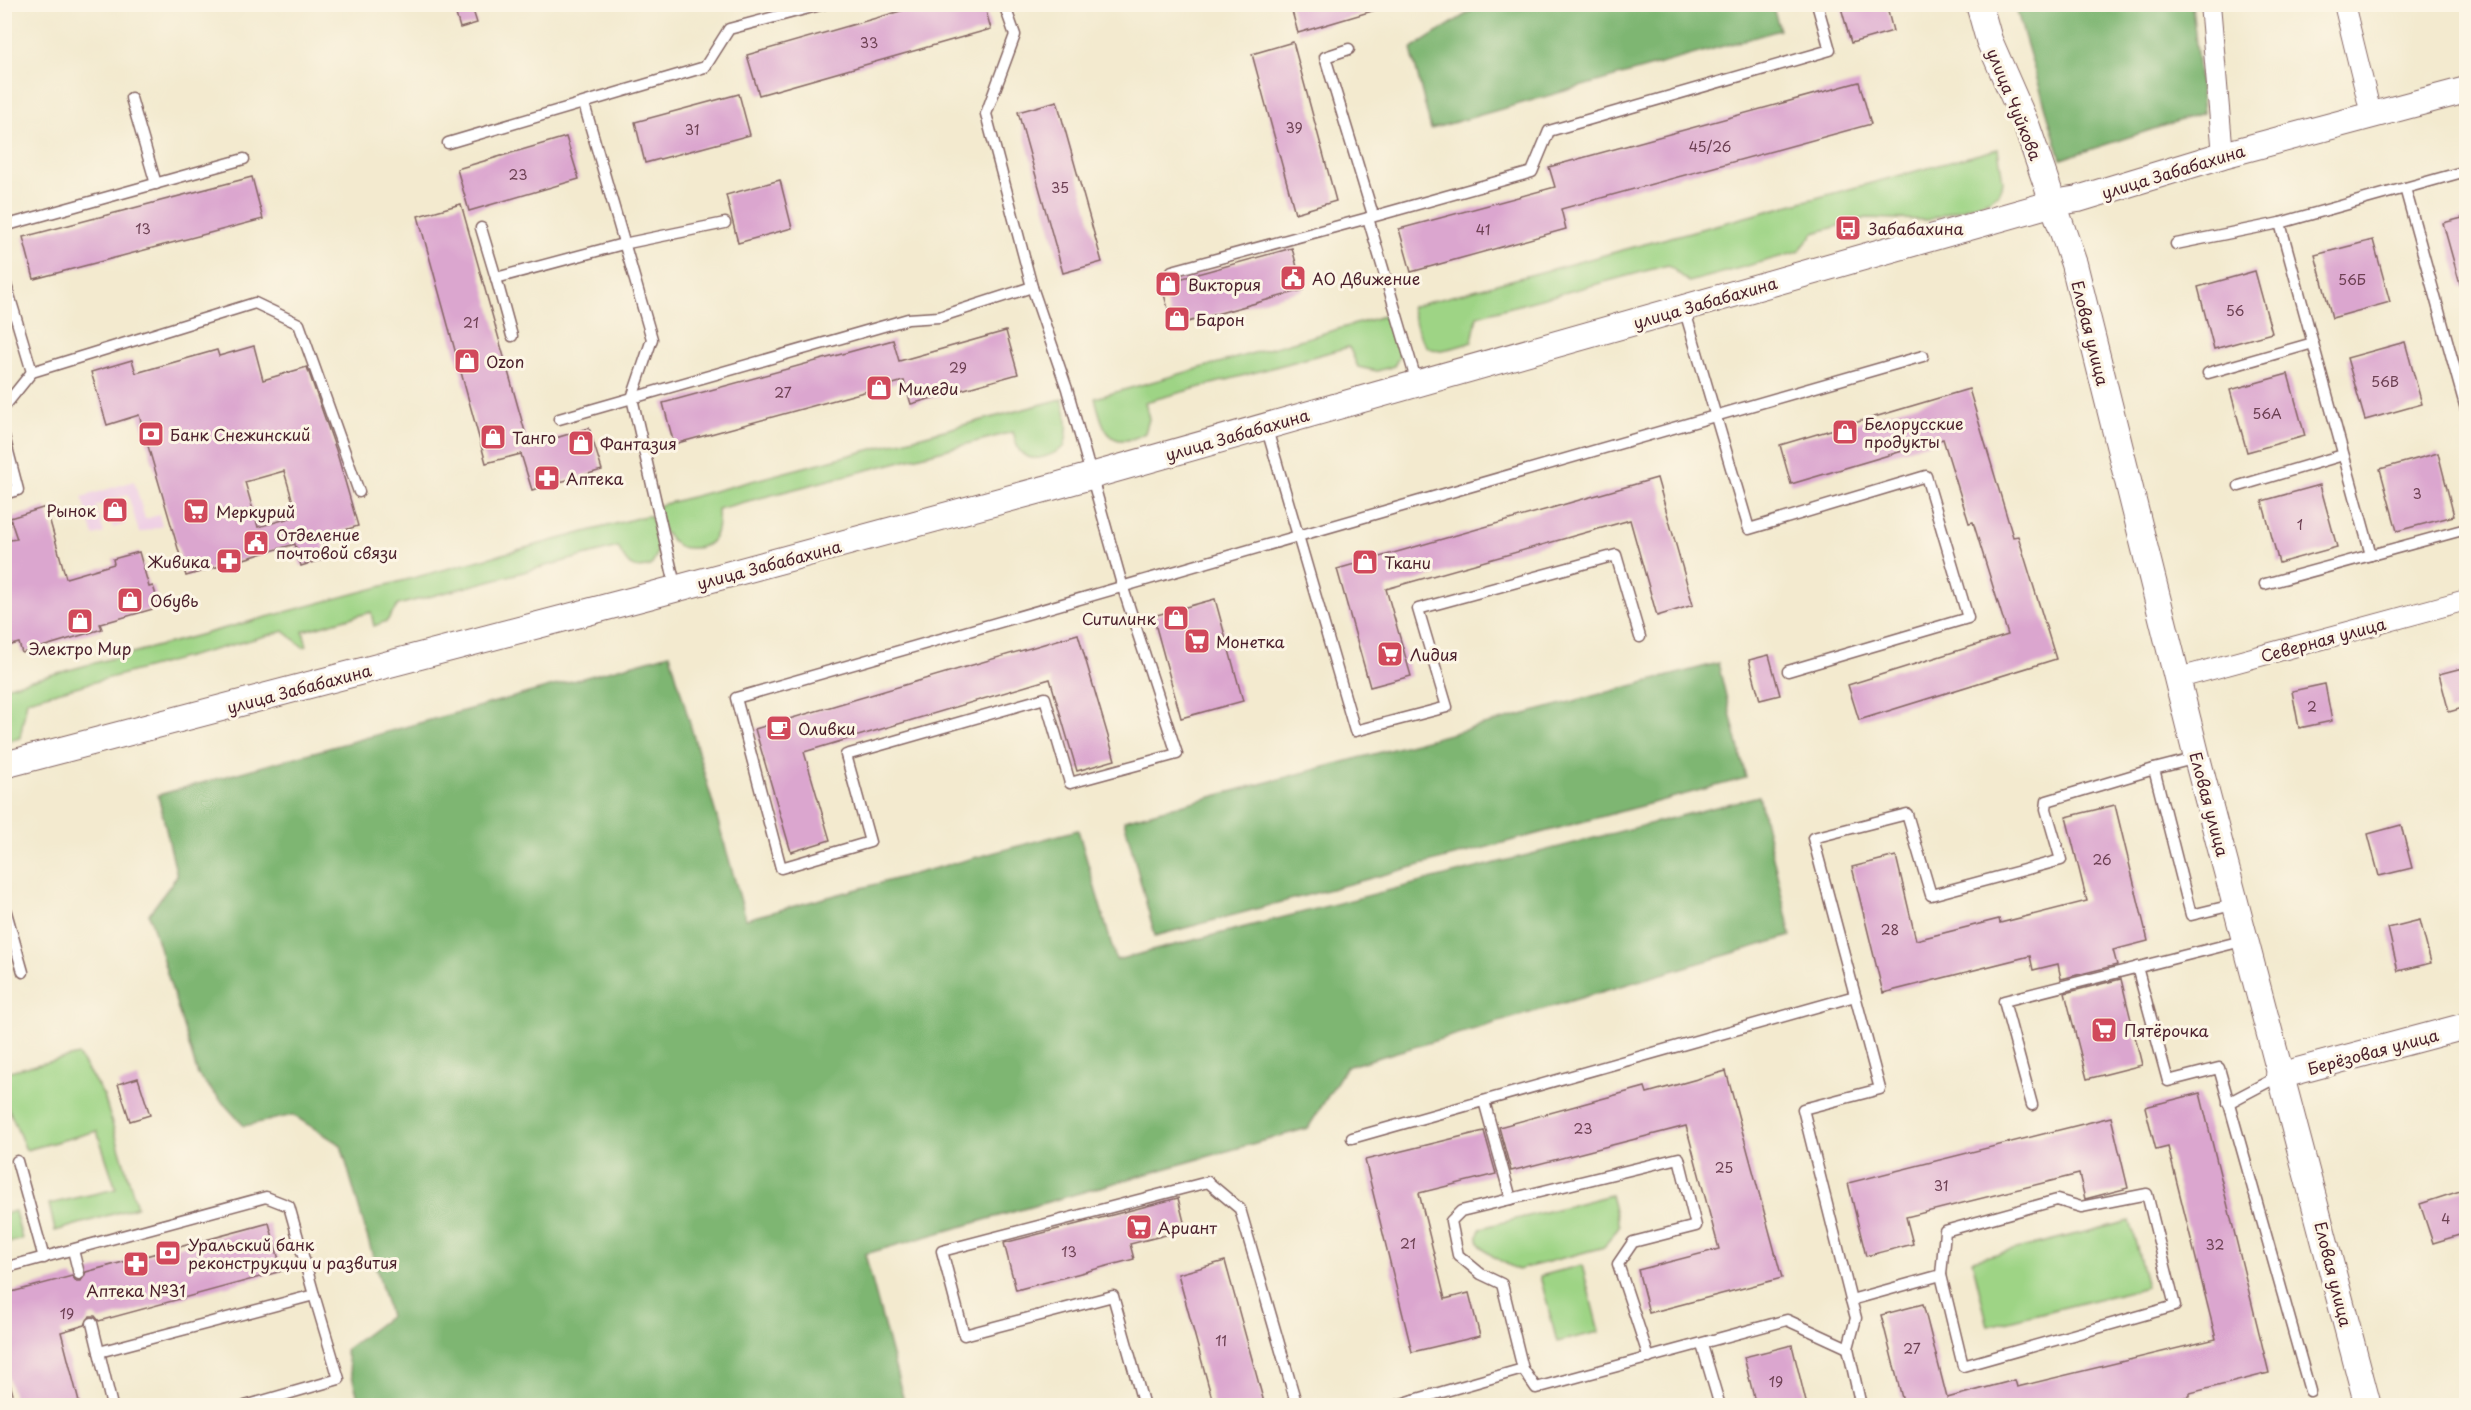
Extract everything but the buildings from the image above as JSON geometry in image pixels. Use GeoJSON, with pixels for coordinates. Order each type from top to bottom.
{"type":"FeatureCollection","features":[{"type":"Feature","properties":{"kind":"street","name":"улица Чуйкова"},"geometry":{"type":"LineString","coordinates":[[1979,4],[1989,40],[2026,127],[2054,203]]}},
{"type":"Feature","properties":{"kind":"street"},"geometry":{"type":"LineString","coordinates":[[2210,4],[2223,155]]}},
{"type":"Feature","properties":{"kind":"street"},"geometry":{"type":"LineString","coordinates":[[2344,4],[2371,114]]}},
{"type":"Feature","properties":{"kind":"street","name":"улица Забабахина"},"geometry":{"type":"LineString","coordinates":[[4,765],[676,589],[1092,475],[2054,203],[2078,199],[2223,155],[2466,90]]}},
{"type":"Feature","properties":{"kind":"street","name":"Еловая улица"},"geometry":{"type":"LineString","coordinates":[[2054,203],[2074,264],[2179,678],[2197,758],[2238,904],[2279,1076],[2305,1159],[2368,1406]]}},
{"type":"Feature","properties":{"kind":"street","name":"Северная улица"},"geometry":{"type":"LineString","coordinates":[[2179,678],[2466,600]]}},
{"type":"Feature","properties":{"kind":"street","name":"Берёзовая улица"},"geometry":{"type":"LineString","coordinates":[[2279,1076],[2466,1026]]}},
{"type":"Feature","properties":{"kind":"lane"},"geometry":{"type":"LineString","coordinates":[[448,143],[705,67],[729,29],[824,4]]}},
{"type":"Feature","properties":{"kind":"lane"},"geometry":{"type":"LineString","coordinates":[[1004,4],[1015,35],[986,114],[1032,287],[1068,389],[1123,588],[1177,754],[1070,783],[1045,698],[846,755],[870,842],[782,868],[736,698],[1123,588],[1923,356]]}},
{"type":"Feature","properties":{"kind":"lane"},"geometry":{"type":"LineString","coordinates":[[1172,271],[1532,172],[1549,131],[1830,50],[1817,4]]}},
{"type":"Feature","properties":{"kind":"lane"},"geometry":{"type":"LineString","coordinates":[[1349,49],[1325,57],[1417,383]]}},
{"type":"Feature","properties":{"kind":"lane"},"geometry":{"type":"LineString","coordinates":[[131,98],[156,184]]}},
{"type":"Feature","properties":{"kind":"lane"},"geometry":{"type":"LineString","coordinates":[[584,104],[652,339],[632,398],[676,589]]}},
{"type":"Feature","properties":{"kind":"lane"},"geometry":{"type":"LineString","coordinates":[[4,226],[244,159]]}},
{"type":"Feature","properties":{"kind":"lane"},"geometry":{"type":"LineString","coordinates":[[2176,244],[2280,223],[2466,171]]}},
{"type":"Feature","properties":{"kind":"lane"},"geometry":{"type":"LineString","coordinates":[[2404,188],[2466,410]]}},
{"type":"Feature","properties":{"kind":"lane"},"geometry":{"type":"LineString","coordinates":[[496,278],[623,244],[725,223]]}},
{"type":"Feature","properties":{"kind":"lane"},"geometry":{"type":"LineString","coordinates":[[2280,223],[2371,555]]}},
{"type":"Feature","properties":{"kind":"lane"},"geometry":{"type":"LineString","coordinates":[[481,228],[512,336]]}},
{"type":"Feature","properties":{"kind":"lane"},"geometry":{"type":"LineString","coordinates":[[4,278],[32,372]]}},
{"type":"Feature","properties":{"kind":"lane"},"geometry":{"type":"LineString","coordinates":[[559,419],[908,319],[939,317],[1032,287]]}},
{"type":"Feature","properties":{"kind":"lane"},"geometry":{"type":"LineString","coordinates":[[4,407],[32,372],[255,303],[299,324],[359,492]]}},
{"type":"Feature","properties":{"kind":"lane"},"geometry":{"type":"LineString","coordinates":[[1684,307],[1749,529],[1926,476],[1968,618],[1788,671]]}},
{"type":"Feature","properties":{"kind":"lane"},"geometry":{"type":"LineString","coordinates":[[2208,373],[2313,343]]}},
{"type":"Feature","properties":{"kind":"lane"},"geometry":{"type":"LineString","coordinates":[[1266,426],[1355,731],[1447,706],[1418,609],[1616,555],[1640,637]]}},
{"type":"Feature","properties":{"kind":"lane"},"geometry":{"type":"LineString","coordinates":[[4,436],[18,490],[4,494]]}},
{"type":"Feature","properties":{"kind":"lane"},"geometry":{"type":"LineString","coordinates":[[2239,486],[2343,455]]}},
{"type":"Feature","properties":{"kind":"lane"},"geometry":{"type":"LineString","coordinates":[[2265,584],[2466,529]]}},
{"type":"Feature","properties":{"kind":"lane"},"geometry":{"type":"LineString","coordinates":[[1861,1406],[1848,1348],[1856,1318],[1803,1109],[1880,1089],[1813,838],[1908,814],[1931,895],[2061,860],[2046,809],[2048,801],[2197,758]]}},
{"type":"Feature","properties":{"kind":"lane"},"geometry":{"type":"LineString","coordinates":[[2154,769],[2191,915],[2238,904]]}},
{"type":"Feature","properties":{"kind":"lane"},"geometry":{"type":"LineString","coordinates":[[4,904],[23,972]]}},
{"type":"Feature","properties":{"kind":"lane"},"geometry":{"type":"LineString","coordinates":[[2032,1105],[2004,1001],[2246,940]]}},
{"type":"Feature","properties":{"kind":"lane"},"geometry":{"type":"LineString","coordinates":[[2137,967],[2168,1081],[2219,1068],[2310,1391]]}},
{"type":"Feature","properties":{"kind":"lane"},"geometry":{"type":"LineString","coordinates":[[1352,1138],[1855,996]]}},
{"type":"Feature","properties":{"kind":"lane"},"geometry":{"type":"LineString","coordinates":[[2228,1103],[2279,1076]]}},
{"type":"Feature","properties":{"kind":"lane"},"geometry":{"type":"LineString","coordinates":[[1484,1101],[1511,1199]]}},
{"type":"Feature","properties":{"kind":"lane"},"geometry":{"type":"LineString","coordinates":[[1649,1358],[1618,1264],[1633,1242],[1696,1226],[1679,1158],[1461,1211],[1451,1221],[1458,1255],[1481,1274],[1502,1284],[1523,1369],[1536,1388],[1702,1345],[1787,1320],[1848,1348]]}},
{"type":"Feature","properties":{"kind":"lane"},"geometry":{"type":"LineString","coordinates":[[17,1161],[44,1258]]}},
{"type":"Feature","properties":{"kind":"lane"},"geometry":{"type":"LineString","coordinates":[[1144,1406],[1113,1296],[964,1335],[942,1251],[1208,1182],[1240,1209],[1297,1406]]}},
{"type":"Feature","properties":{"kind":"lane"},"geometry":{"type":"LineString","coordinates":[[2147,1194],[2175,1306],[1963,1366],[1941,1275],[1945,1231],[2057,1200],[2081,1207],[2147,1194]]}},
{"type":"Feature","properties":{"kind":"lane"},"geometry":{"type":"LineString","coordinates":[[4,1268],[266,1197],[289,1206],[339,1379],[245,1406]]}},
{"type":"Feature","properties":{"kind":"lane"},"geometry":{"type":"LineString","coordinates":[[73,1250],[79,1274]]}},
{"type":"Feature","properties":{"kind":"lane"},"geometry":{"type":"LineString","coordinates":[[1851,1300],[1941,1275]]}},
{"type":"Feature","properties":{"kind":"lane"},"geometry":{"type":"LineString","coordinates":[[99,1352],[314,1295]]}},
{"type":"Feature","properties":{"kind":"lane"},"geometry":{"type":"LineString","coordinates":[[92,1323],[112,1406]]}},
{"type":"Feature","properties":{"kind":"lane"},"geometry":{"type":"LineString","coordinates":[[1702,1345],[1720,1406]]}},
{"type":"Feature","properties":{"kind":"lane"},"geometry":{"type":"LineString","coordinates":[[1395,1406],[1415,1403],[1523,1369]]}},
{"type":"Feature","properties":{"kind":"shaded area","name":"Рынок"},"geometry":{"type":"Polygon","coordinates":[[[134,481],[145,519],[159,515],[162,526],[139,533],[128,495],[118,498],[125,524],[113,528],[106,503],[96,506],[104,533],[94,536],[82,497],[134,481]]]}},
{"type":"Feature","properties":{"kind":"green space"},"geometry":{"type":"Polygon","coordinates":[[[1482,4],[1772,5],[1780,30],[1431,129],[1411,49],[1482,4]]]}},
{"type":"Feature","properties":{"kind":"green space"},"geometry":{"type":"Polygon","coordinates":[[[2015,5],[2192,5],[2203,113],[2061,159],[2015,5]]]}},
{"type":"Feature","properties":{"kind":"green space"},"geometry":{"type":"Polygon","coordinates":[[[1998,149],[2003,182],[1998,194],[1989,200],[1928,220],[1866,218],[1814,233],[1798,252],[1689,282],[1668,265],[1477,316],[1472,342],[1444,350],[1435,350],[1423,342],[1411,307],[1998,149]]]}},
{"type":"Feature","properties":{"kind":"green space"},"geometry":{"type":"Polygon","coordinates":[[[1391,314],[1401,354],[1394,366],[1377,371],[1358,367],[1349,347],[1145,402],[1149,419],[1145,433],[1133,439],[1115,439],[1109,434],[1101,419],[1095,398],[1391,314]]]}},
{"type":"Feature","properties":{"kind":"green space"},"geometry":{"type":"Polygon","coordinates":[[[1062,399],[1067,423],[1066,441],[1064,447],[1048,456],[1035,458],[1024,455],[1018,448],[1013,432],[718,509],[715,536],[706,545],[690,548],[679,547],[664,532],[657,506],[1062,399]]]}},
{"type":"Feature","properties":{"kind":"green space"},"geometry":{"type":"Polygon","coordinates":[[[651,516],[658,548],[651,566],[639,568],[630,565],[618,547],[398,605],[387,621],[374,626],[371,612],[303,631],[307,646],[303,647],[284,631],[27,700],[20,738],[5,742],[5,687],[651,516]]]}},
{"type":"Feature","properties":{"kind":"green space"},"geometry":{"type":"Polygon","coordinates":[[[670,654],[746,919],[1078,830],[1116,960],[1759,796],[1791,936],[1346,1067],[1308,1128],[865,1254],[905,1405],[360,1405],[345,1350],[390,1316],[341,1145],[293,1115],[244,1126],[198,1075],[149,914],[177,876],[158,795],[670,654]]]}},
{"type":"Feature","properties":{"kind":"green space"},"geometry":{"type":"Polygon","coordinates":[[[1718,663],[1746,778],[1155,936],[1124,820],[1718,663]]]}},
{"type":"Feature","properties":{"kind":"green space"},"geometry":{"type":"Polygon","coordinates":[[[78,1055],[104,1096],[137,1207],[55,1231],[49,1204],[116,1189],[97,1131],[26,1150],[5,1100],[5,1072],[78,1055]]]}},
{"type":"Feature","properties":{"kind":"green space"},"geometry":{"type":"Polygon","coordinates":[[[1611,1195],[1619,1226],[1604,1247],[1518,1270],[1489,1254],[1479,1242],[1478,1235],[1481,1228],[1611,1195]]]}},
{"type":"Feature","properties":{"kind":"green space"},"geometry":{"type":"Polygon","coordinates":[[[15,1211],[22,1239],[5,1244],[5,1214],[15,1211]]]}},
{"type":"Feature","properties":{"kind":"green space"},"geometry":{"type":"Polygon","coordinates":[[[2130,1221],[2147,1287],[1988,1326],[1972,1260],[2130,1221]]]}},
{"type":"Feature","properties":{"kind":"green space"},"geometry":{"type":"Polygon","coordinates":[[[1582,1265],[1599,1332],[1557,1342],[1540,1276],[1582,1265]]]}},
{"type":"Feature","properties":{"kind":"place","name":"Забабахина"},"geometry":{"type":"Point","coordinates":[1848,228]}},
{"type":"Feature","properties":{"kind":"place","name":"АО Движение"},"geometry":{"type":"Point","coordinates":[1293,278]}},
{"type":"Feature","properties":{"kind":"place","name":"Виктория"},"geometry":{"type":"Point","coordinates":[1168,284]}},
{"type":"Feature","properties":{"kind":"place","name":"Барон"},"geometry":{"type":"Point","coordinates":[1177,319]}},
{"type":"Feature","properties":{"kind":"place","name":"Ozon"},"geometry":{"type":"Point","coordinates":[467,361]}},
{"type":"Feature","properties":{"kind":"place","name":"Миледи"},"geometry":{"type":"Point","coordinates":[879,388]}},
{"type":"Feature","properties":{"kind":"place","name":"Белорусские продукты"},"geometry":{"type":"Point","coordinates":[1845,432]}},
{"type":"Feature","properties":{"kind":"place","name":"Банк Снежинский"},"geometry":{"type":"Point","coordinates":[151,434]}},
{"type":"Feature","properties":{"kind":"place","name":"Танго"},"geometry":{"type":"Point","coordinates":[493,437]}},
{"type":"Feature","properties":{"kind":"place","name":"Фантазия"},"geometry":{"type":"Point","coordinates":[581,443]}},
{"type":"Feature","properties":{"kind":"place","name":"Аптека"},"geometry":{"type":"Point","coordinates":[547,478]}},
{"type":"Feature","properties":{"kind":"place","name":"Рынок"},"geometry":{"type":"Point","coordinates":[115,510]}},
{"type":"Feature","properties":{"kind":"place","name":"Меркурий"},"geometry":{"type":"Point","coordinates":[196,511]}},
{"type":"Feature","properties":{"kind":"place","name":"Отделение почтовой связи"},"geometry":{"type":"Point","coordinates":[256,543]}},
{"type":"Feature","properties":{"kind":"place","name":"Живика"},"geometry":{"type":"Point","coordinates":[229,561]}},
{"type":"Feature","properties":{"kind":"place","name":"Ткани"},"geometry":{"type":"Point","coordinates":[1365,562]}},
{"type":"Feature","properties":{"kind":"place","name":"Обувь"},"geometry":{"type":"Point","coordinates":[130,600]}},
{"type":"Feature","properties":{"kind":"place","name":"Ситилинк"},"geometry":{"type":"Point","coordinates":[1176,618]}},
{"type":"Feature","properties":{"kind":"place","name":"Электро Мир"},"geometry":{"type":"Point","coordinates":[80,621]}},
{"type":"Feature","properties":{"kind":"place","name":"Монетка"},"geometry":{"type":"Point","coordinates":[1197,641]}},
{"type":"Feature","properties":{"kind":"place","name":"Лидия"},"geometry":{"type":"Point","coordinates":[1390,654]}},
{"type":"Feature","properties":{"kind":"place","name":"Оливки"},"geometry":{"type":"Point","coordinates":[779,728]}},
{"type":"Feature","properties":{"kind":"place","name":"Пятёрочка"},"geometry":{"type":"Point","coordinates":[2104,1030]}},
{"type":"Feature","properties":{"kind":"place","name":"Ариант"},"geometry":{"type":"Point","coordinates":[1139,1227]}},
{"type":"Feature","properties":{"kind":"place","name":"Уральский банк реконструкции и развития"},"geometry":{"type":"Point","coordinates":[168,1253]}},
{"type":"Feature","properties":{"kind":"place","name":"Аптека №31"},"geometry":{"type":"Point","coordinates":[136,1264]}}]}
